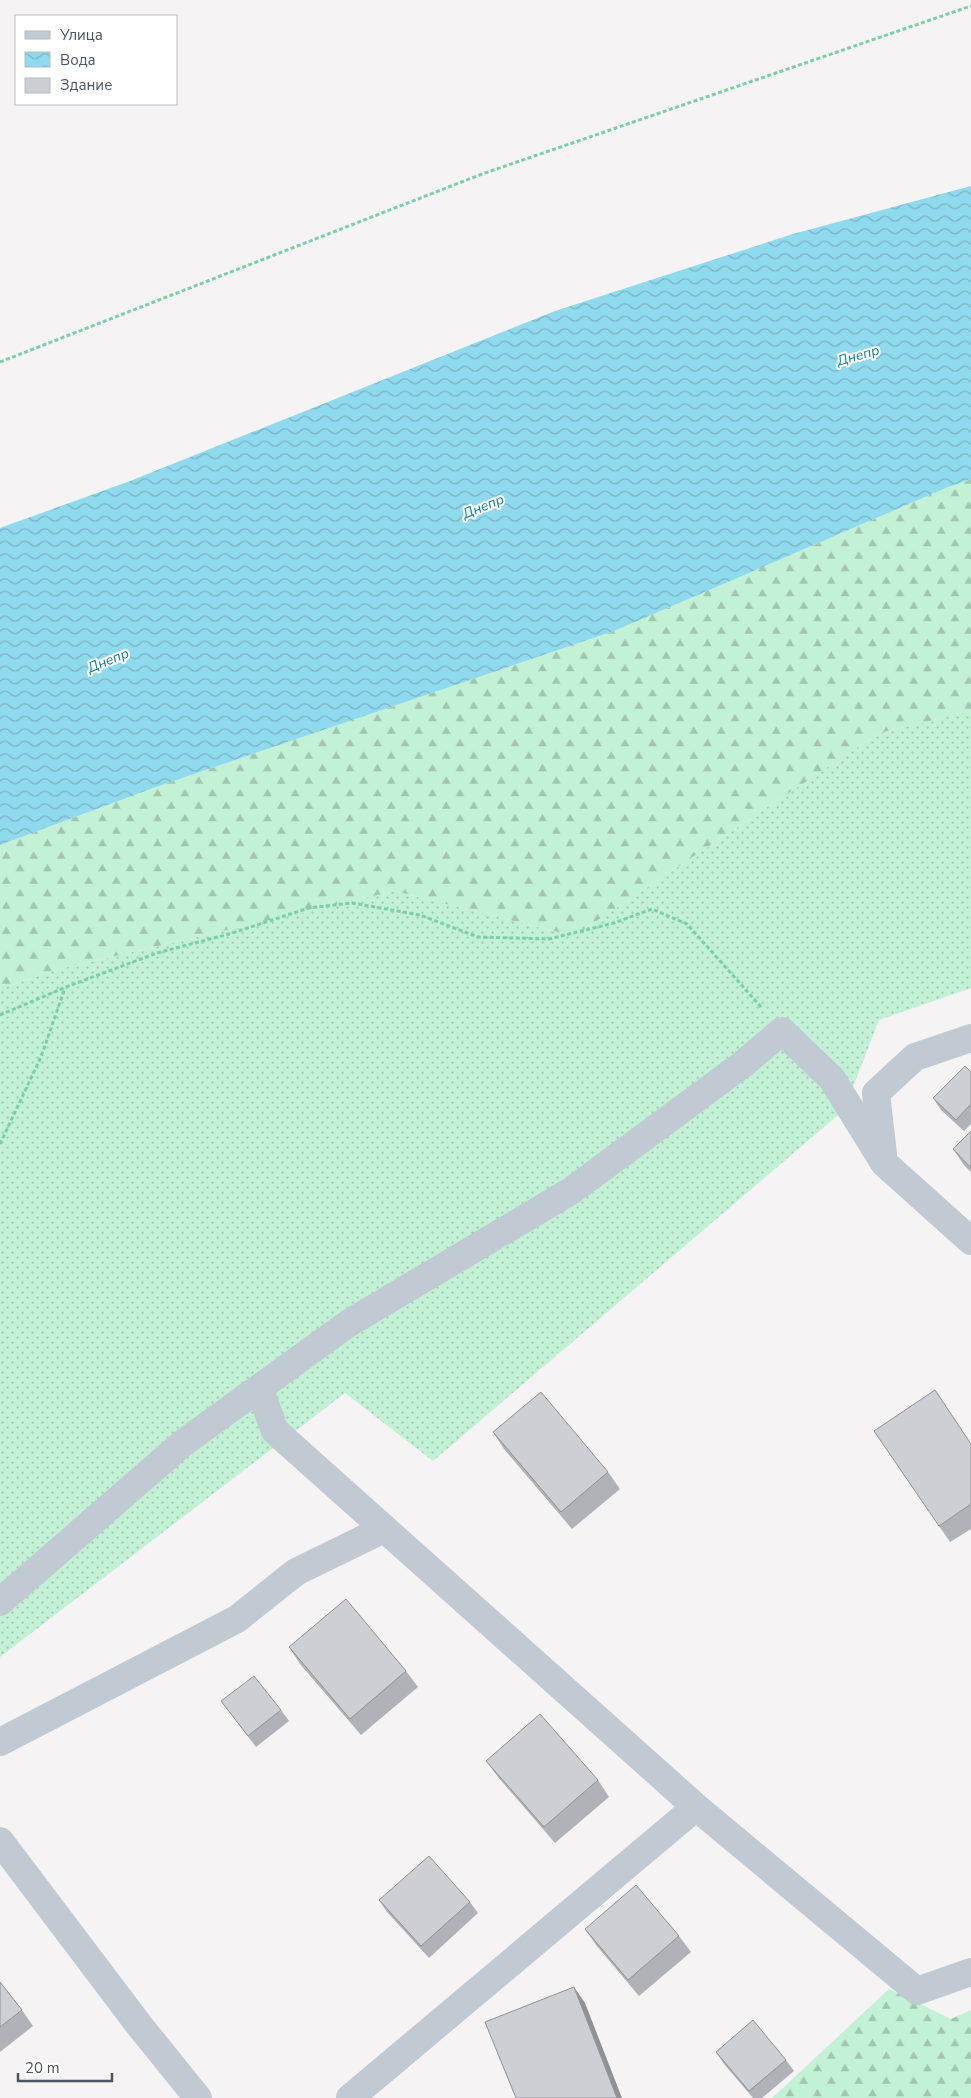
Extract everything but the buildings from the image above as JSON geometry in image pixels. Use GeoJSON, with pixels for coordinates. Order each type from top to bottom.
{"type":"FeatureCollection","features":[{"type":"Feature","properties":{"kind":"street"},"geometry":{"type":"LineString","coordinates":[[0,1602],[184,1443],[259,1388],[349,1323],[571,1190],[743,1064],[782,1031],[832,1080],[884,1163],[971,1241]]}},
{"type":"Feature","properties":{"kind":"street"},"geometry":{"type":"LineString","coordinates":[[884,1163],[876,1093],[915,1057],[971,1038]]}},
{"type":"Feature","properties":{"kind":"street"},"geometry":{"type":"LineString","coordinates":[[259,1388],[275,1431],[696,1807],[917,1991],[971,1972]]}},
{"type":"Feature","properties":{"kind":"street"},"geometry":{"type":"LineString","coordinates":[[0,1742],[237,1619],[296,1572],[384,1528]]}},
{"type":"Feature","properties":{"kind":"street"},"geometry":{"type":"LineString","coordinates":[[350,2098],[696,1807]]}},
{"type":"Feature","properties":{"kind":"street"},"geometry":{"type":"LineString","coordinates":[[0,1841],[139,2025],[198,2098]]}},
{"type":"Feature","properties":{"kind":"path"},"geometry":{"type":"LineString","coordinates":[[0,362],[482,174],[971,6]]}},
{"type":"Feature","properties":{"kind":"path"},"geometry":{"type":"LineString","coordinates":[[0,1015],[66,987],[157,953],[228,934],[309,908],[352,903],[420,915],[478,937],[549,939],[614,923],[652,908],[687,924],[782,1031]]}},
{"type":"Feature","properties":{"kind":"path"},"geometry":{"type":"LineString","coordinates":[[0,1144],[42,1057],[66,987]]}},
{"type":"Feature","properties":{"kind":"green space"},"geometry":{"type":"Polygon","coordinates":[[[971,479],[971,711],[879,733],[574,936],[395,891],[55,970],[0,989],[0,845],[156,787],[614,631],[946,488],[971,479]]]}},
{"type":"Feature","properties":{"kind":"green space"},"geometry":{"type":"Polygon","coordinates":[[[971,711],[971,988],[879,1020],[844,1110],[433,1461],[345,1393],[0,1657],[0,989],[55,970],[395,891],[574,936],[879,733],[971,711]]]}},
{"type":"Feature","properties":{"kind":"green space"},"geometry":{"type":"Polygon","coordinates":[[[889,1989],[951,2019],[971,2010],[971,2098],[772,2098],[889,1989]]]}},
{"type":"Feature","properties":{"kind":"water","name":"Днепр"},"geometry":{"type":"Polygon","coordinates":[[[971,186],[971,479],[946,488],[614,631],[156,787],[0,845],[0,528],[130,481],[555,311],[793,234],[971,186]]]}}]}
